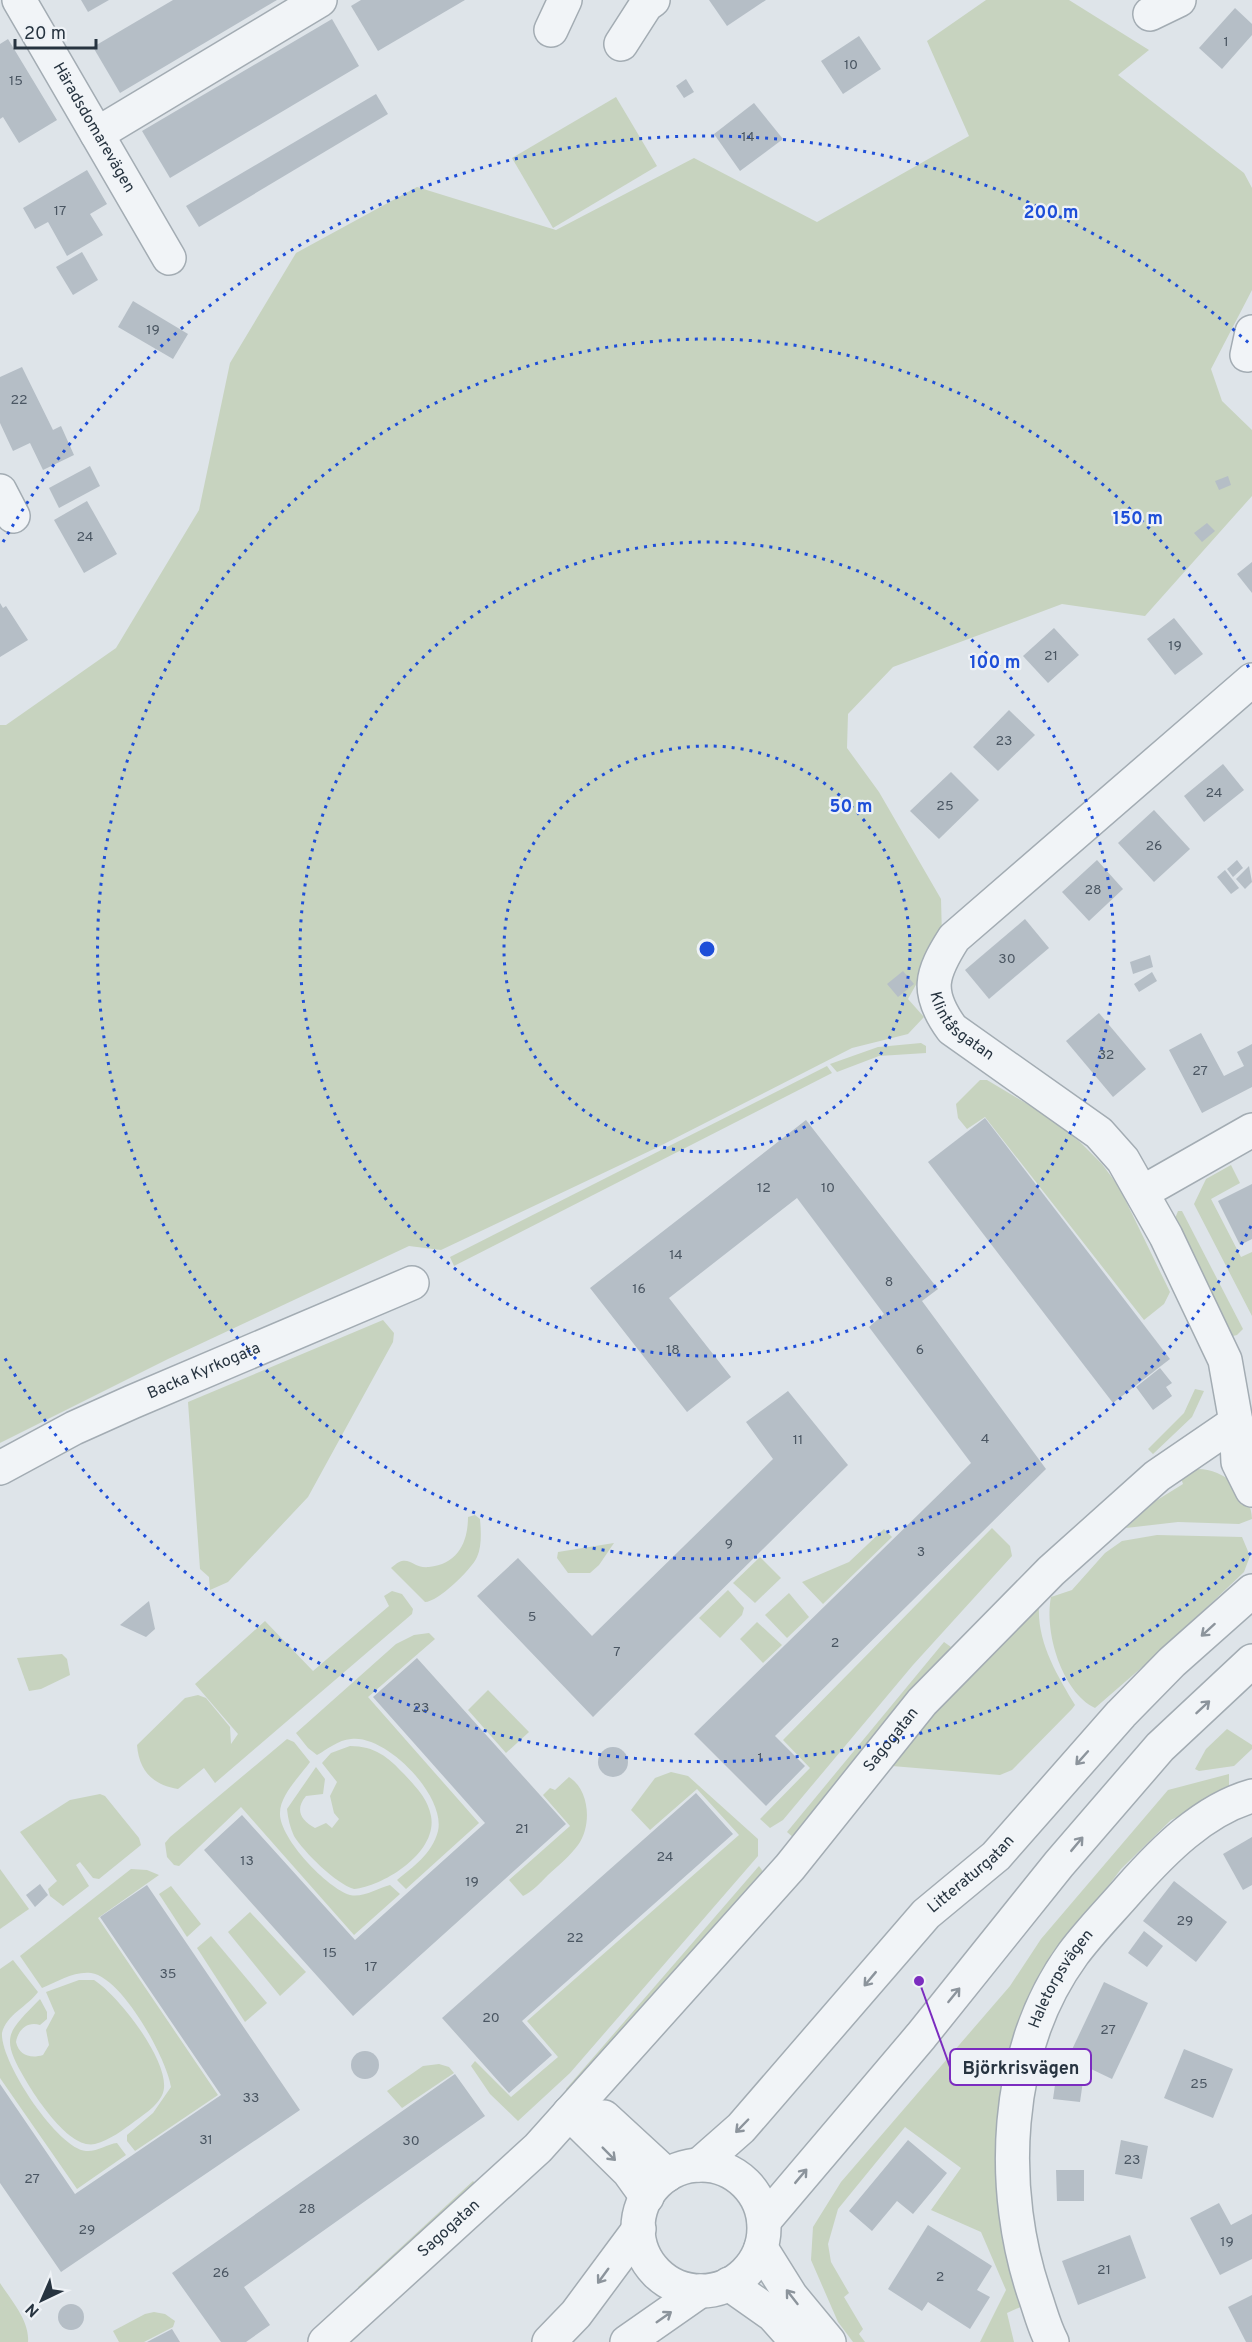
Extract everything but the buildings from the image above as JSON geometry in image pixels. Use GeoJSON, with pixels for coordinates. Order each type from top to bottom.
{"type":"FeatureCollection","features":[{"type":"Feature","properties":{"kind":"street","name":"Häradsdomarevägen"},"geometry":{"type":"LineString","coordinates":[[18,0],[170,258]]}},
{"type":"Feature","properties":{"kind":"street"},"geometry":{"type":"LineString","coordinates":[[97,134],[320,0]]}},
{"type":"Feature","properties":{"kind":"street"},"geometry":{"type":"LineString","coordinates":[[551,30],[565,0]]}},
{"type":"Feature","properties":{"kind":"street"},"geometry":{"type":"LineString","coordinates":[[621,44],[646,5],[653,0]]}},
{"type":"Feature","properties":{"kind":"street","name":"Klintåsgatan"},"geometry":{"type":"LineString","coordinates":[[1252,680],[1061,842],[954,938],[937,965],[933,982],[934,994],[942,1015],[952,1029],[1099,1133],[1123,1160],[1143,1192],[1225,1360],[1244,1429],[1238,1462],[1252,1491]]}},
{"type":"Feature","properties":{"kind":"street"},"geometry":{"type":"LineString","coordinates":[[1143,1192],[1252,1131]]}},
{"type":"Feature","properties":{"kind":"street","name":"Backa Kyrkogata"},"geometry":{"type":"LineString","coordinates":[[0,1468],[74,1428],[412,1283]]}},
{"type":"Feature","properties":{"kind":"street","name":"Sagogatan"},"geometry":{"type":"LineString","coordinates":[[325,2342],[538,2148],[790,1867],[922,1702],[1051,1571],[1157,1476],[1244,1429]]}},
{"type":"Feature","properties":{"kind":"street","name":"Litteraturgatan"},"geometry":{"type":"LineString","coordinates":[[699,2165],[741,2128],[926,1914],[996,1856],[1121,1714],[1172,1662],[1252,1591]]}},
{"type":"Feature","properties":{"kind":"street"},"geometry":{"type":"LineString","coordinates":[[627,2342],[748,2269],[762,2235],[1059,1864],[1152,1756],[1252,1661]]}},
{"type":"Feature","properties":{"kind":"street","name":"Haletorpsvägen"},"geometry":{"type":"LineString","coordinates":[[1052,2342],[1019,2242],[1011,2145],[1019,2088],[1037,2025],[1072,1955],[1153,1863],[1190,1830],[1234,1801],[1252,1796]]}},
{"type":"Feature","properties":{"kind":"street"},"geometry":{"type":"LineString","coordinates":[[576,2105],[657,2186],[640,2213],[639,2229],[644,2253],[657,2272],[673,2284],[715,2288],[773,2314],[797,2342]]}},
{"type":"Feature","properties":{"kind":"street","name":"Litteraturgatan"},"geometry":{"type":"LineString","coordinates":[[657,2186],[683,2168],[699,2165],[723,2169],[744,2181],[758,2202],[762,2235],[791,2296],[829,2342]]}},
{"type":"Feature","properties":{"kind":"street"},"geometry":{"type":"LineString","coordinates":[[549,2342],[576,2314],[639,2229]]}},
{"type":"Feature","properties":{"kind":"green space"},"geometry":{"type":"Polygon","coordinates":[[[986,0],[1069,0],[1149,50],[1118,75],[1244,173],[1252,188],[1252,290],[1211,369],[1222,401],[1252,430],[1252,496],[1145,616],[1062,604],[893,667],[848,714],[847,748],[879,792],[941,899],[942,938],[908,999],[924,1017],[908,1034],[852,1048],[656,1148],[441,1250],[409,1246],[168,1359],[0,1443],[0,725],[6,725],[116,648],[199,510],[230,363],[296,253],[417,187],[556,230],[694,158],[817,222],[969,136],[927,41],[986,0]]]}},
{"type":"Feature","properties":{"kind":"green space"},"geometry":{"type":"Polygon","coordinates":[[[616,97],[657,166],[553,228],[512,158],[616,97]]]}},
{"type":"Feature","properties":{"kind":"green space"},"geometry":{"type":"Polygon","coordinates":[[[921,1043],[926,1046],[926,1053],[879,1056],[837,1072],[830,1064],[878,1047],[921,1043]]]}},
{"type":"Feature","properties":{"kind":"green space"},"geometry":{"type":"Polygon","coordinates":[[[827,1066],[832,1073],[454,1266],[450,1257],[827,1066]]]}},
{"type":"Feature","properties":{"kind":"green space"},"geometry":{"type":"Polygon","coordinates":[[[980,1080],[987,1080],[1044,1114],[1080,1142],[1102,1164],[1119,1187],[1170,1292],[1164,1304],[1144,1320],[985,1117],[967,1129],[958,1118],[956,1104],[980,1080]]]}},
{"type":"Feature","properties":{"kind":"green space"},"geometry":{"type":"Polygon","coordinates":[[[1231,1165],[1240,1183],[1211,1199],[1241,1257],[1252,1252],[1252,1316],[1194,1204],[1206,1179],[1231,1165]]]}},
{"type":"Feature","properties":{"kind":"green space"},"geometry":{"type":"Polygon","coordinates":[[[1178,1211],[1182,1211],[1243,1329],[1237,1335],[1233,1336],[1174,1221],[1178,1211]]]}},
{"type":"Feature","properties":{"kind":"green space"},"geometry":{"type":"Polygon","coordinates":[[[383,1320],[394,1333],[393,1342],[308,1497],[228,1582],[210,1590],[209,1577],[200,1569],[188,1402],[383,1320]]]}},
{"type":"Feature","properties":{"kind":"green space"},"geometry":{"type":"Polygon","coordinates":[[[1195,1389],[1204,1391],[1192,1417],[1153,1454],[1148,1449],[1184,1413],[1195,1389]]]}},
{"type":"Feature","properties":{"kind":"green space"},"geometry":{"type":"Polygon","coordinates":[[[1195,1469],[1215,1472],[1241,1490],[1251,1509],[1252,1519],[1239,1524],[1178,1522],[1126,1528],[1154,1502],[1183,1484],[1180,1475],[1195,1469]]]}},
{"type":"Feature","properties":{"kind":"green space"},"geometry":{"type":"Polygon","coordinates":[[[475,1515],[480,1519],[481,1528],[477,1557],[454,1584],[438,1597],[425,1602],[391,1568],[402,1561],[429,1567],[447,1561],[454,1556],[463,1543],[468,1517],[475,1515]]]}},
{"type":"Feature","properties":{"kind":"green space"},"geometry":{"type":"Polygon","coordinates":[[[992,1528],[1010,1546],[1012,1556],[913,1665],[783,1820],[770,1828],[760,1819],[810,1768],[783,1740],[992,1528]]]}},
{"type":"Feature","properties":{"kind":"green space"},"geometry":{"type":"Polygon","coordinates":[[[884,1529],[892,1537],[823,1604],[802,1582],[849,1562],[884,1529]]]}},
{"type":"Feature","properties":{"kind":"green space"},"geometry":{"type":"Polygon","coordinates":[[[1157,1535],[1242,1537],[1250,1556],[1244,1572],[1163,1649],[1095,1708],[1073,1689],[1058,1660],[1050,1627],[1051,1597],[1072,1590],[1105,1553],[1122,1541],[1157,1535]]]}},
{"type":"Feature","properties":{"kind":"green space"},"geometry":{"type":"Polygon","coordinates":[[[614,1543],[599,1565],[590,1573],[568,1573],[557,1558],[558,1552],[614,1543]]]}},
{"type":"Feature","properties":{"kind":"green space"},"geometry":{"type":"Polygon","coordinates":[[[760,1557],[781,1578],[755,1603],[733,1583],[760,1557]]]}},
{"type":"Feature","properties":{"kind":"green space"},"geometry":{"type":"Polygon","coordinates":[[[728,1590],[744,1608],[742,1615],[720,1638],[699,1618],[728,1590]]]}},
{"type":"Feature","properties":{"kind":"green space"},"geometry":{"type":"Polygon","coordinates":[[[392,1591],[402,1594],[413,1609],[412,1614],[215,1783],[204,1768],[178,1789],[161,1784],[144,1769],[137,1745],[185,1698],[198,1695],[206,1698],[230,1727],[231,1744],[238,1734],[195,1684],[265,1621],[313,1671],[389,1606],[384,1596],[392,1591]]]}},
{"type":"Feature","properties":{"kind":"green space"},"geometry":{"type":"Polygon","coordinates":[[[789,1593],[809,1617],[787,1638],[765,1615],[789,1593]]]}},
{"type":"Feature","properties":{"kind":"green space"},"geometry":{"type":"Polygon","coordinates":[[[1039,1606],[1041,1632],[1045,1645],[1055,1670],[1075,1705],[1072,1709],[1012,1770],[1000,1775],[892,1766],[951,1691],[1039,1606]]]}},
{"type":"Feature","properties":{"kind":"green space"},"geometry":{"type":"Polygon","coordinates":[[[757,1622],[782,1645],[763,1663],[740,1639],[757,1622]]]}},
{"type":"Feature","properties":{"kind":"green space"},"geometry":{"type":"Polygon","coordinates":[[[429,1633],[435,1639],[368,1697],[479,1823],[406,1889],[397,1880],[427,1853],[438,1831],[438,1817],[433,1801],[423,1785],[411,1770],[380,1746],[365,1740],[351,1739],[337,1743],[317,1755],[296,1733],[396,1644],[414,1635],[429,1633]]]}},
{"type":"Feature","properties":{"kind":"green space"},"geometry":{"type":"Polygon","coordinates":[[[944,1642],[951,1647],[794,1838],[787,1832],[944,1642]]]}},
{"type":"Feature","properties":{"kind":"green space"},"geometry":{"type":"Polygon","coordinates":[[[62,1654],[67,1659],[70,1675],[41,1689],[29,1691],[17,1658],[62,1654]]]}},
{"type":"Feature","properties":{"kind":"green space"},"geometry":{"type":"Polygon","coordinates":[[[488,1690],[529,1732],[506,1753],[468,1710],[488,1690]]]}},
{"type":"Feature","properties":{"kind":"green space"},"geometry":{"type":"Polygon","coordinates":[[[1227,1729],[1252,1745],[1252,1749],[1234,1766],[1199,1771],[1195,1769],[1206,1749],[1227,1729]]]}},
{"type":"Feature","properties":{"kind":"green space"},"geometry":{"type":"Polygon","coordinates":[[[287,1739],[294,1742],[310,1762],[283,1799],[281,1806],[282,1823],[296,1848],[317,1873],[350,1895],[365,1894],[390,1885],[400,1894],[354,1935],[241,1807],[179,1866],[174,1865],[167,1857],[165,1843],[170,1837],[287,1739]]]}},
{"type":"Feature","properties":{"kind":"green space"},"geometry":{"type":"Polygon","coordinates":[[[350,1746],[374,1750],[392,1762],[421,1794],[431,1816],[431,1829],[418,1854],[393,1874],[380,1881],[354,1889],[338,1881],[305,1850],[294,1836],[287,1809],[316,1767],[325,1779],[323,1794],[306,1796],[301,1805],[301,1814],[315,1828],[326,1823],[332,1828],[339,1819],[334,1813],[330,1796],[337,1782],[322,1763],[331,1753],[350,1746]]]}},
{"type":"Feature","properties":{"kind":"green space"},"geometry":{"type":"Polygon","coordinates":[[[671,1772],[688,1776],[758,1839],[758,1856],[570,2073],[518,2121],[490,2094],[471,2066],[475,2061],[511,2097],[558,2057],[527,2021],[739,1835],[697,1789],[650,1830],[631,1810],[655,1778],[671,1772]]]}},
{"type":"Feature","properties":{"kind":"green space"},"geometry":{"type":"Polygon","coordinates":[[[1229,1774],[1229,1792],[1171,1820],[1121,1869],[1079,1925],[1022,2034],[1025,2305],[1007,2313],[1014,2342],[980,2342],[1006,2290],[981,2232],[931,2210],[961,2168],[905,2127],[838,2209],[828,2244],[831,2262],[849,2293],[844,2297],[863,2329],[859,2334],[865,2342],[853,2342],[838,2322],[811,2260],[813,2227],[841,2182],[1010,1986],[1041,1939],[1168,1790],[1229,1774]]]}},
{"type":"Feature","properties":{"kind":"green space"},"geometry":{"type":"Polygon","coordinates":[[[569,1777],[576,1783],[585,1799],[587,1819],[582,1837],[568,1857],[523,1896],[509,1880],[570,1826],[543,1795],[550,1788],[555,1790],[569,1777]]]}},
{"type":"Feature","properties":{"kind":"green space"},"geometry":{"type":"Polygon","coordinates":[[[100,1794],[105,1796],[139,1838],[141,1845],[99,1879],[93,1878],[80,1862],[76,1865],[89,1886],[63,1906],[50,1896],[48,1889],[57,1881],[20,1832],[70,1800],[100,1794]]]}},
{"type":"Feature","properties":{"kind":"green space"},"geometry":{"type":"Polygon","coordinates":[[[759,1866],[764,1873],[568,2094],[566,2089],[759,1866]]]}},
{"type":"Feature","properties":{"kind":"green space"},"geometry":{"type":"Polygon","coordinates":[[[0,1869],[29,1909],[0,1929],[0,1869]]]}},
{"type":"Feature","properties":{"kind":"green space"},"geometry":{"type":"Polygon","coordinates":[[[131,1869],[147,1870],[159,1875],[98,1918],[218,2095],[135,2151],[127,2141],[127,2135],[153,2113],[171,2087],[161,2058],[141,2021],[129,2003],[103,1978],[91,1973],[78,1974],[42,1988],[20,1956],[131,1869]]]}},
{"type":"Feature","properties":{"kind":"green space"},"geometry":{"type":"Polygon","coordinates":[[[171,1886],[201,1924],[187,1937],[159,1894],[171,1886]]]}},
{"type":"Feature","properties":{"kind":"green space"},"geometry":{"type":"Polygon","coordinates":[[[250,1912],[306,1972],[280,1996],[228,1932],[250,1912]]]}},
{"type":"Feature","properties":{"kind":"green space"},"geometry":{"type":"Polygon","coordinates":[[[211,1936],[267,2003],[245,2022],[197,1948],[211,1936]]]}},
{"type":"Feature","properties":{"kind":"green space"},"geometry":{"type":"Polygon","coordinates":[[[13,1960],[38,1992],[8,2021],[2,2033],[10,2063],[20,2083],[47,2120],[74,2147],[90,2151],[117,2143],[126,2155],[77,2189],[0,2078],[0,1969],[13,1960]]]}},
{"type":"Feature","properties":{"kind":"green space"},"geometry":{"type":"Polygon","coordinates":[[[79,1980],[94,1980],[115,1999],[139,2028],[158,2061],[163,2075],[163,2093],[153,2107],[116,2134],[95,2144],[85,2144],[75,2139],[55,2121],[25,2079],[17,2065],[10,2044],[14,2028],[40,1999],[47,2012],[47,2019],[40,2025],[27,2025],[19,2034],[16,2042],[22,2053],[26,2055],[43,2055],[49,2045],[46,2030],[55,2013],[46,1992],[79,1980]]]}},
{"type":"Feature","properties":{"kind":"green space"},"geometry":{"type":"Polygon","coordinates":[[[439,2064],[449,2067],[454,2073],[402,2108],[387,2091],[423,2066],[439,2064]]]}},
{"type":"Feature","properties":{"kind":"green space"},"geometry":{"type":"Polygon","coordinates":[[[473,2181],[479,2187],[363,2292],[358,2287],[473,2181]]]}},
{"type":"Feature","properties":{"kind":"green space"},"geometry":{"type":"Polygon","coordinates":[[[0,2283],[23,2319],[28,2342],[0,2342],[0,2283]]]}},
{"type":"Feature","properties":{"kind":"green space"},"geometry":{"type":"Polygon","coordinates":[[[154,2312],[165,2314],[175,2321],[173,2327],[144,2342],[119,2342],[113,2331],[145,2314],[154,2312]]]}},
{"type":"Feature","properties":{"kind":"place","name":"Björkrisvägen"},"geometry":{"type":"Point","coordinates":[919,1981]}}]}
